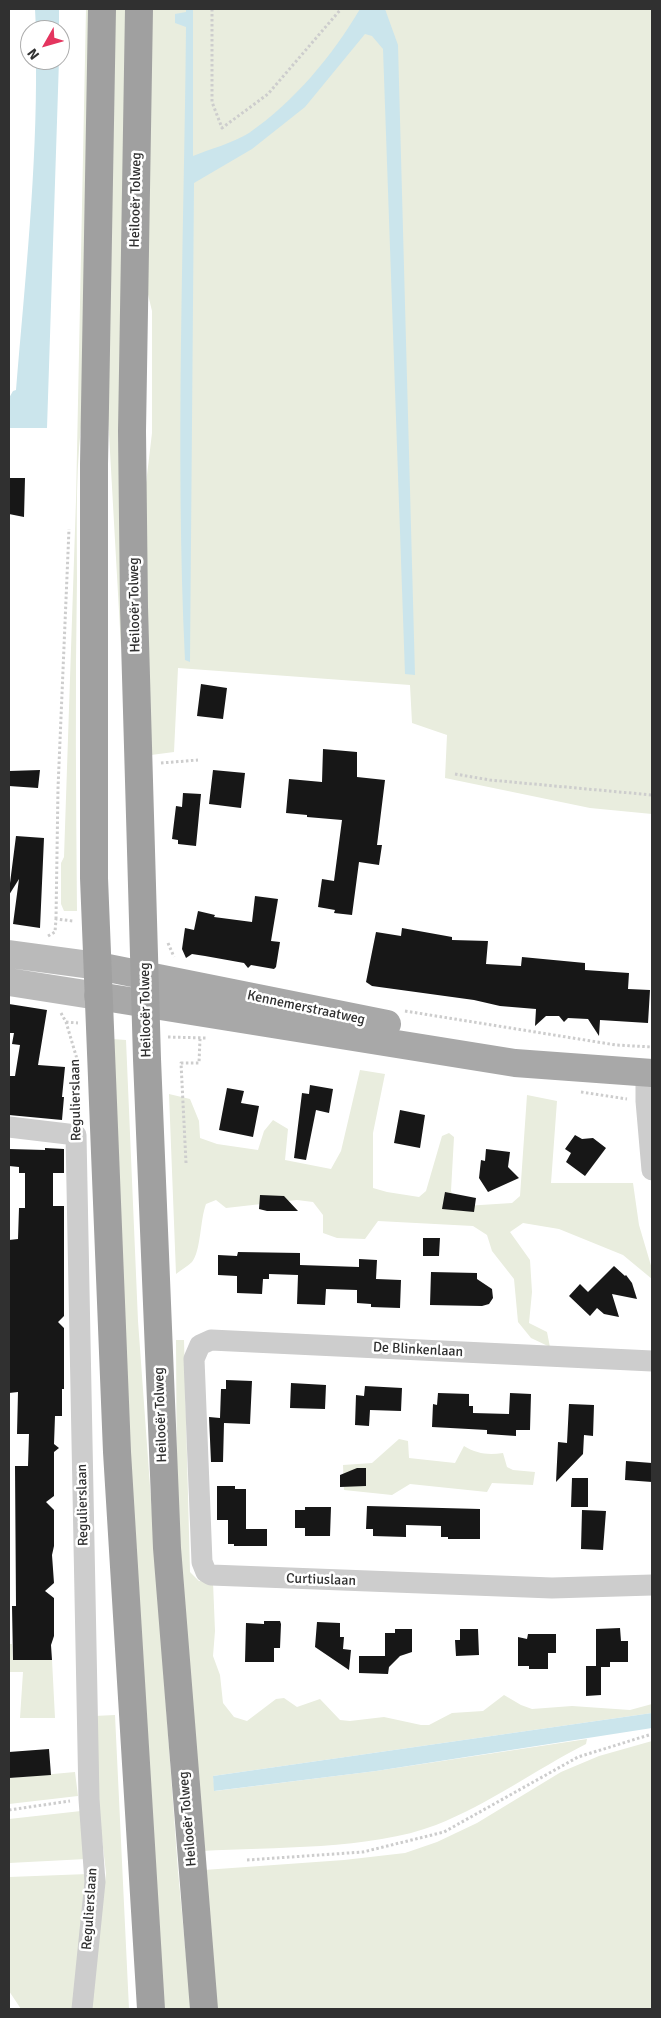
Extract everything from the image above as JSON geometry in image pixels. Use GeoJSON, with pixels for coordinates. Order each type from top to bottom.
{"type":"FeatureCollection","features":[{"type":"Feature","properties":{"kind":"highway"},"geometry":{"type":"LineString","coordinates":[[102,9],[94,464],[94,878],[117,1452],[151,2009]]}},
{"type":"Feature","properties":{"kind":"highway","name":"Heilooër Tolweg"},"geometry":{"type":"LineString","coordinates":[[139,9],[132,431],[134,607],[145,1004],[167,1548],[204,2009]]}},
{"type":"Feature","properties":{"kind":"main road","name":"Kennemerstraatweg"},"geometry":{"type":"LineString","coordinates":[[9,954],[98,966],[401,1027],[512,1045],[602,1068]]}},
{"type":"Feature","properties":{"kind":"main road","name":"Kennemerstraatweg"},"geometry":{"type":"LineString","coordinates":[[9,982],[515,1063],[602,1068],[648,1064]]}},
{"type":"Feature","properties":{"kind":"street"},"geometry":{"type":"LineString","coordinates":[[648,1064],[646,1101],[652,1170]]}},
{"type":"Feature","properties":{"kind":"street"},"geometry":{"type":"LineString","coordinates":[[9,1127],[76,1136]]}},
{"type":"Feature","properties":{"kind":"street","name":"Regulierslaan"},"geometry":{"type":"LineString","coordinates":[[76,1136],[89,1799],[95,1882],[82,2009]]}},
{"type":"Feature","properties":{"kind":"street","name":"De Blinkenlaan"},"geometry":{"type":"LineString","coordinates":[[194,1358],[200,1345],[211,1340],[652,1361]]}},
{"type":"Feature","properties":{"kind":"street","name":"Curtiuslaan"},"geometry":{"type":"LineString","coordinates":[[194,1358],[202,1562],[206,1572],[211,1575],[552,1588],[652,1585]]}},
{"type":"Feature","properties":{"kind":"path"},"geometry":{"type":"LineString","coordinates":[[212,9],[212,102],[222,128],[268,94],[341,9]]}},
{"type":"Feature","properties":{"kind":"path"},"geometry":{"type":"LineString","coordinates":[[56,919],[58,788],[69,526]]}},
{"type":"Feature","properties":{"kind":"path"},"geometry":{"type":"LineString","coordinates":[[160,763],[198,760]]}},
{"type":"Feature","properties":{"kind":"path"},"geometry":{"type":"LineString","coordinates":[[455,774],[490,780],[652,795]]}},
{"type":"Feature","properties":{"kind":"path","name":"Regulierslaan"},"geometry":{"type":"LineString","coordinates":[[60,1010],[66,1022],[78,1064]]}},
{"type":"Feature","properties":{"kind":"path"},"geometry":{"type":"LineString","coordinates":[[483,1022],[616,1045],[648,1064],[652,1047]]}},
{"type":"Feature","properties":{"kind":"path"},"geometry":{"type":"LineString","coordinates":[[186,1162],[181,1063],[199,1063],[200,1038]]}},
{"type":"Feature","properties":{"kind":"path","name":"Regulierslaan"},"geometry":{"type":"LineString","coordinates":[[76,1136],[78,1082]]}},
{"type":"Feature","properties":{"kind":"path"},"geometry":{"type":"LineString","coordinates":[[247,1860],[363,1852],[444,1832],[578,1757],[652,1734]]}},
{"type":"Feature","properties":{"kind":"path"},"geometry":{"type":"LineString","coordinates":[[9,1810],[89,1799]]}},
{"type":"Feature","properties":{"kind":"shaded area"},"geometry":{"type":"Polygon","coordinates":[[[86,9],[91,9],[84,404],[79,447],[77,491],[77,911],[64,911],[61,904],[61,863],[64,857],[76,500],[86,9]]]}},
{"type":"Feature","properties":{"kind":"shaded area"},"geometry":{"type":"Polygon","coordinates":[[[113,9],[132,9],[124,648],[121,647],[108,416],[113,9]]]}},
{"type":"Feature","properties":{"kind":"shaded area"},"geometry":{"type":"Polygon","coordinates":[[[150,9],[652,9],[652,814],[590,808],[445,778],[447,735],[412,723],[410,685],[178,668],[174,752],[151,755],[145,492],[152,433],[152,311],[144,278],[150,9]]]}},
{"type":"Feature","properties":{"kind":"shaded area"},"geometry":{"type":"Polygon","coordinates":[[[112,1039],[126,1040],[138,1321],[178,1871],[191,2009],[163,2009],[132,1517],[112,1039]]]}},
{"type":"Feature","properties":{"kind":"shaded area"},"geometry":{"type":"Polygon","coordinates":[[[360,1070],[385,1074],[373,1133],[373,1188],[419,1197],[426,1191],[442,1136],[449,1133],[454,1137],[451,1191],[455,1202],[465,1206],[512,1203],[520,1196],[527,1095],[557,1101],[551,1183],[633,1183],[639,1225],[652,1269],[652,1279],[623,1255],[559,1229],[523,1223],[510,1232],[530,1260],[532,1292],[529,1323],[547,1332],[550,1347],[531,1338],[518,1322],[514,1279],[492,1251],[487,1235],[473,1226],[378,1221],[365,1239],[337,1238],[323,1233],[323,1215],[313,1202],[297,1200],[226,1208],[216,1200],[206,1204],[195,1257],[190,1264],[176,1274],[169,1094],[190,1099],[199,1121],[200,1138],[217,1144],[258,1150],[264,1131],[273,1120],[288,1129],[285,1160],[331,1169],[341,1151],[360,1070]]]}},
{"type":"Feature","properties":{"kind":"shaded area"},"geometry":{"type":"Polygon","coordinates":[[[176,1340],[184,1340],[190,1572],[199,1581],[213,1582],[215,1631],[213,1656],[220,1675],[223,1703],[234,1717],[247,1721],[276,1699],[284,1698],[297,1707],[320,1699],[340,1720],[350,1721],[384,1717],[429,1725],[452,1713],[483,1711],[504,1695],[532,1709],[572,1706],[630,1710],[652,1704],[652,1713],[213,1776],[215,1791],[376,1771],[587,1739],[586,1744],[475,1807],[436,1825],[410,1833],[382,1839],[321,1846],[202,1851],[177,1508],[176,1340]]]}},
{"type":"Feature","properties":{"kind":"shaded area"},"geometry":{"type":"Polygon","coordinates":[[[399,1439],[408,1441],[409,1458],[455,1463],[464,1446],[473,1451],[483,1453],[503,1453],[507,1467],[513,1470],[535,1472],[533,1485],[492,1483],[487,1492],[410,1484],[392,1495],[344,1490],[343,1465],[372,1463],[399,1439]]]}},
{"type":"Feature","properties":{"kind":"shaded area"},"geometry":{"type":"Polygon","coordinates":[[[9,1644],[12,1644],[13,1660],[52,1660],[55,1718],[20,1718],[23,1672],[9,1672],[9,1644]]]}},
{"type":"Feature","properties":{"kind":"shaded area"},"geometry":{"type":"Polygon","coordinates":[[[115,1715],[129,2009],[91,2009],[106,1873],[96,1787],[94,1716],[115,1715]]]}},
{"type":"Feature","properties":{"kind":"shaded area"},"geometry":{"type":"Polygon","coordinates":[[[652,1741],[652,2009],[216,2009],[204,1870],[344,1860],[405,1853],[437,1842],[477,1823],[561,1772],[599,1756],[652,1741]]]}},
{"type":"Feature","properties":{"kind":"shaded area"},"geometry":{"type":"Polygon","coordinates":[[[75,1772],[78,1796],[9,1804],[9,1778],[75,1772]]]}},
{"type":"Feature","properties":{"kind":"shaded area"},"geometry":{"type":"Polygon","coordinates":[[[81,1811],[86,1859],[9,1863],[9,1819],[81,1811]]]}},
{"type":"Feature","properties":{"kind":"shaded area"},"geometry":{"type":"Polygon","coordinates":[[[88,1874],[72,2009],[21,2009],[9,1991],[9,1877],[88,1874]]]}},
{"type":"Feature","properties":{"kind":"water"},"geometry":{"type":"Polygon","coordinates":[[[35,9],[59,9],[59,20],[36,20],[35,9]]]}},
{"type":"Feature","properties":{"kind":"water"},"geometry":{"type":"Polygon","coordinates":[[[186,9],[193,9],[193,156],[243,137],[282,107],[325,60],[360,9],[385,9],[398,45],[415,675],[405,674],[383,49],[372,36],[365,34],[305,107],[252,149],[194,183],[190,662],[185,660],[180,423],[186,27],[175,23],[175,14],[186,12],[186,9]]]}},
{"type":"Feature","properties":{"kind":"water"},"geometry":{"type":"Polygon","coordinates":[[[36,70],[59,70],[47,428],[9,428],[9,398],[13,391],[16,390],[30,225],[36,70]]]}},
{"type":"Feature","properties":{"kind":"water"},"geometry":{"type":"Polygon","coordinates":[[[652,1713],[652,1728],[376,1771],[214,1791],[213,1776],[652,1713]]]}},
{"type":"Feature","properties":{"kind":"building"},"geometry":{"type":"Polygon","coordinates":[[[9,478],[25,478],[24,517],[9,514],[9,478]]]}},
{"type":"Feature","properties":{"kind":"building"},"geometry":{"type":"Polygon","coordinates":[[[201,684],[227,688],[223,719],[197,716],[201,684]]]}},
{"type":"Feature","properties":{"kind":"building"},"geometry":{"type":"Polygon","coordinates":[[[323,749],[357,752],[357,777],[385,780],[377,845],[382,845],[379,865],[359,862],[352,915],[334,913],[335,910],[318,907],[322,879],[334,881],[342,820],[286,813],[289,779],[322,782],[323,749]]]}},
{"type":"Feature","properties":{"kind":"building"},"geometry":{"type":"Polygon","coordinates":[[[40,770],[38,788],[9,786],[9,771],[40,770]]]}},
{"type":"Feature","properties":{"kind":"building"},"geometry":{"type":"Polygon","coordinates":[[[213,770],[245,773],[241,808],[209,804],[213,770]]]}},
{"type":"Feature","properties":{"kind":"building"},"geometry":{"type":"Polygon","coordinates":[[[183,793],[201,794],[196,846],[178,844],[178,840],[172,839],[176,806],[182,807],[183,793]]]}},
{"type":"Feature","properties":{"kind":"building"},"geometry":{"type":"Polygon","coordinates":[[[16,836],[44,838],[40,928],[13,924],[19,879],[9,895],[9,891],[16,836]]]}},
{"type":"Feature","properties":{"kind":"building"},"geometry":{"type":"Polygon","coordinates":[[[255,896],[278,899],[271,941],[280,942],[276,967],[274,969],[251,965],[248,968],[244,963],[192,954],[186,958],[182,949],[185,928],[194,930],[198,911],[215,915],[214,917],[252,922],[255,896]]]}},
{"type":"Feature","properties":{"kind":"building"},"geometry":{"type":"Polygon","coordinates":[[[402,928],[452,937],[452,940],[488,941],[486,964],[521,966],[522,957],[585,963],[585,970],[629,973],[628,989],[650,990],[648,1023],[600,1020],[599,1036],[588,1019],[568,1018],[564,1022],[559,1016],[546,1016],[535,1026],[536,1009],[500,1006],[474,1000],[372,986],[366,982],[376,932],[401,936],[402,928]]]}},
{"type":"Feature","properties":{"kind":"building"},"geometry":{"type":"Polygon","coordinates":[[[9,1004],[47,1010],[38,1065],[65,1067],[62,1120],[9,1115],[9,1076],[15,1076],[20,1045],[12,1044],[14,1033],[9,1033],[9,1004]]]}},
{"type":"Feature","properties":{"kind":"building"},"geometry":{"type":"Polygon","coordinates":[[[310,1085],[333,1089],[329,1113],[316,1110],[306,1160],[294,1158],[302,1093],[309,1094],[310,1085]]]}},
{"type":"Feature","properties":{"kind":"building"},"geometry":{"type":"Polygon","coordinates":[[[227,1088],[244,1091],[241,1103],[259,1106],[253,1137],[219,1130],[227,1088]]]}},
{"type":"Feature","properties":{"kind":"building"},"geometry":{"type":"Polygon","coordinates":[[[400,1110],[425,1115],[420,1148],[394,1143],[400,1110]]]}},
{"type":"Feature","properties":{"kind":"building"},"geometry":{"type":"Polygon","coordinates":[[[575,1135],[582,1139],[593,1138],[606,1148],[585,1176],[566,1162],[571,1153],[565,1149],[575,1135]]]}},
{"type":"Feature","properties":{"kind":"building"},"geometry":{"type":"Polygon","coordinates":[[[45,1148],[64,1149],[64,1173],[53,1173],[53,1206],[64,1206],[64,1316],[58,1322],[64,1328],[64,1389],[62,1389],[62,1416],[55,1416],[54,1444],[59,1448],[54,1452],[54,1496],[46,1502],[54,1510],[54,1546],[52,1555],[54,1583],[45,1591],[54,1598],[54,1636],[51,1645],[52,1660],[13,1660],[12,1606],[16,1606],[15,1466],[28,1466],[29,1434],[17,1434],[18,1392],[9,1393],[9,1240],[18,1239],[19,1208],[25,1208],[25,1173],[19,1173],[19,1167],[9,1166],[9,1149],[45,1150],[45,1148]]]}},
{"type":"Feature","properties":{"kind":"building"},"geometry":{"type":"Polygon","coordinates":[[[486,1149],[510,1152],[508,1167],[519,1178],[488,1192],[479,1178],[481,1160],[485,1161],[486,1149]]]}},
{"type":"Feature","properties":{"kind":"building"},"geometry":{"type":"Polygon","coordinates":[[[445,1192],[476,1198],[474,1212],[442,1209],[445,1192]]]}},
{"type":"Feature","properties":{"kind":"building"},"geometry":{"type":"Polygon","coordinates":[[[260,1195],[284,1196],[298,1211],[267,1211],[259,1209],[260,1195]]]}},
{"type":"Feature","properties":{"kind":"building"},"geometry":{"type":"Polygon","coordinates":[[[423,1238],[440,1238],[439,1256],[423,1256],[423,1238]]]}},
{"type":"Feature","properties":{"kind":"building"},"geometry":{"type":"Polygon","coordinates":[[[238,1252],[300,1253],[300,1265],[359,1267],[359,1259],[377,1260],[376,1279],[401,1280],[400,1308],[371,1307],[371,1304],[357,1303],[357,1290],[326,1289],[325,1305],[297,1304],[298,1275],[269,1274],[269,1279],[263,1279],[262,1294],[237,1293],[237,1276],[218,1275],[218,1255],[237,1256],[238,1252]]]}},
{"type":"Feature","properties":{"kind":"building"},"geometry":{"type":"Polygon","coordinates":[[[614,1266],[626,1275],[632,1283],[637,1299],[612,1294],[619,1317],[604,1314],[597,1308],[590,1316],[569,1296],[580,1284],[588,1292],[614,1266]]]}},
{"type":"Feature","properties":{"kind":"building"},"geometry":{"type":"Polygon","coordinates":[[[431,1272],[477,1273],[477,1279],[492,1289],[493,1298],[489,1304],[482,1306],[430,1305],[431,1272]]]}},
{"type":"Feature","properties":{"kind":"building"},"geometry":{"type":"Polygon","coordinates":[[[226,1380],[252,1381],[250,1424],[224,1423],[223,1462],[211,1462],[209,1417],[220,1418],[221,1389],[226,1389],[226,1380]]]}},
{"type":"Feature","properties":{"kind":"building"},"geometry":{"type":"Polygon","coordinates":[[[291,1383],[326,1385],[325,1409],[290,1408],[291,1383]]]}},
{"type":"Feature","properties":{"kind":"building"},"geometry":{"type":"Polygon","coordinates":[[[365,1386],[402,1388],[401,1411],[370,1410],[369,1426],[355,1425],[356,1395],[364,1396],[365,1386]]]}},
{"type":"Feature","properties":{"kind":"building"},"geometry":{"type":"Polygon","coordinates":[[[438,1393],[469,1394],[469,1406],[473,1406],[473,1413],[509,1414],[510,1393],[531,1394],[530,1430],[516,1430],[516,1436],[487,1434],[487,1430],[432,1427],[433,1404],[437,1405],[438,1393]]]}},
{"type":"Feature","properties":{"kind":"building"},"geometry":{"type":"Polygon","coordinates":[[[569,1404],[594,1405],[593,1436],[584,1435],[583,1454],[556,1482],[558,1442],[567,1443],[569,1404]]]}},
{"type":"Feature","properties":{"kind":"building"},"geometry":{"type":"Polygon","coordinates":[[[626,1461],[652,1463],[652,1482],[625,1480],[626,1461]]]}},
{"type":"Feature","properties":{"kind":"building"},"geometry":{"type":"Polygon","coordinates":[[[357,1468],[366,1468],[366,1486],[340,1487],[340,1475],[357,1468]]]}},
{"type":"Feature","properties":{"kind":"building"},"geometry":{"type":"Polygon","coordinates":[[[572,1478],[588,1478],[588,1507],[571,1507],[572,1478]]]}},
{"type":"Feature","properties":{"kind":"building"},"geometry":{"type":"Polygon","coordinates":[[[217,1486],[235,1486],[235,1489],[246,1489],[246,1529],[267,1529],[267,1546],[234,1546],[234,1544],[228,1544],[228,1520],[217,1520],[217,1486]]]}},
{"type":"Feature","properties":{"kind":"building"},"geometry":{"type":"Polygon","coordinates":[[[367,1506],[480,1509],[480,1539],[448,1539],[448,1537],[441,1537],[441,1526],[406,1525],[406,1537],[373,1536],[373,1529],[366,1529],[367,1506]]]}},
{"type":"Feature","properties":{"kind":"building"},"geometry":{"type":"Polygon","coordinates":[[[305,1507],[331,1507],[330,1536],[305,1536],[305,1528],[295,1528],[295,1510],[305,1510],[305,1507]]]}},
{"type":"Feature","properties":{"kind":"building"},"geometry":{"type":"Polygon","coordinates":[[[582,1510],[606,1511],[603,1550],[581,1549],[582,1510]]]}},
{"type":"Feature","properties":{"kind":"building"},"geometry":{"type":"Polygon","coordinates":[[[264,1621],[280,1621],[281,1624],[280,1648],[274,1648],[274,1662],[245,1662],[246,1623],[264,1624],[264,1621]]]}},
{"type":"Feature","properties":{"kind":"building"},"geometry":{"type":"Polygon","coordinates":[[[317,1622],[340,1623],[340,1637],[344,1637],[343,1649],[351,1650],[349,1670],[315,1647],[317,1622]]]}},
{"type":"Feature","properties":{"kind":"building"},"geometry":{"type":"Polygon","coordinates":[[[620,1628],[621,1641],[628,1641],[628,1662],[610,1662],[610,1667],[601,1667],[601,1695],[586,1696],[586,1666],[596,1666],[596,1629],[620,1628]]]}},
{"type":"Feature","properties":{"kind":"building"},"geometry":{"type":"Polygon","coordinates":[[[395,1629],[412,1629],[412,1652],[400,1656],[389,1667],[388,1674],[359,1673],[359,1656],[385,1656],[385,1633],[395,1633],[395,1629]]]}},
{"type":"Feature","properties":{"kind":"building"},"geometry":{"type":"Polygon","coordinates":[[[460,1629],[478,1629],[479,1655],[456,1656],[455,1640],[460,1640],[460,1629]]]}},
{"type":"Feature","properties":{"kind":"building"},"geometry":{"type":"Polygon","coordinates":[[[528,1634],[556,1634],[556,1653],[548,1653],[548,1669],[529,1669],[529,1666],[518,1666],[518,1637],[527,1639],[528,1634]]]}},
{"type":"Feature","properties":{"kind":"building"},"geometry":{"type":"Polygon","coordinates":[[[49,1749],[51,1775],[9,1778],[9,1752],[49,1749]]]}}]}
